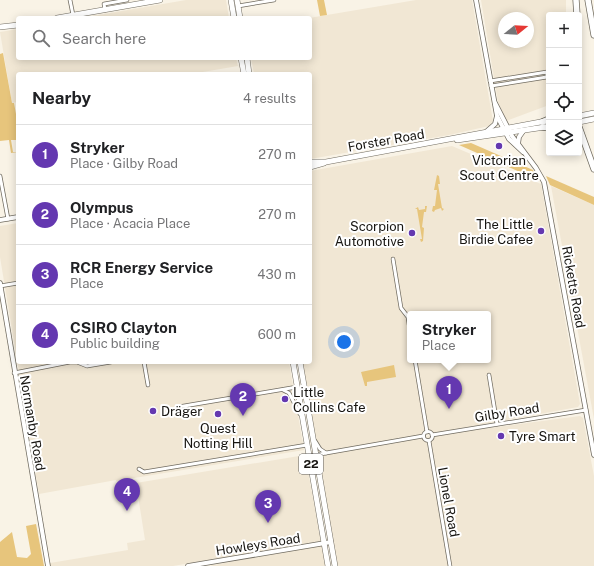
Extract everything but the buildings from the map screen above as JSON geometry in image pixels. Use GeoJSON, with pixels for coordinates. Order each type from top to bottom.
{"type":"FeatureCollection","features":[{"type":"Feature","properties":{"kind":"highway"},"geometry":{"type":"LineString","coordinates":[[576,0],[577,12]]}},
{"type":"Feature","properties":{"kind":"highway"},"geometry":{"type":"LineString","coordinates":[[588,0],[594,35]]}},
{"type":"Feature","properties":{"kind":"highway"},"geometry":{"type":"LineString","coordinates":[[582,137],[594,169]]}},
{"type":"Feature","properties":{"kind":"highway"},"geometry":{"type":"LineString","coordinates":[[582,146],[588,155]]}},
{"type":"Feature","properties":{"kind":"main road"},"geometry":{"type":"LineString","coordinates":[[68,16],[105,10],[140,2],[160,0]]}},
{"type":"Feature","properties":{"kind":"main road"},"geometry":{"type":"LineString","coordinates":[[237,0],[240,16]]}},
{"type":"Feature","properties":{"kind":"main road"},"geometry":{"type":"LineString","coordinates":[[230,1],[234,16]]}},
{"type":"Feature","properties":{"kind":"main road"},"geometry":{"type":"LineString","coordinates":[[0,28],[16,24]]}},
{"type":"Feature","properties":{"kind":"main road"},"geometry":{"type":"LineString","coordinates":[[241,60],[244,72]]}},
{"type":"Feature","properties":{"kind":"main road"},"geometry":{"type":"LineString","coordinates":[[247,60],[250,72]]}},
{"type":"Feature","properties":{"kind":"main road"},"geometry":{"type":"LineString","coordinates":[[582,115],[594,113]]}},
{"type":"Feature","properties":{"kind":"main road"},"geometry":{"type":"LineString","coordinates":[[582,121],[594,119]]}},
{"type":"Feature","properties":{"kind":"main road","name":"Forster Road"},"geometry":{"type":"LineString","coordinates":[[450,140],[487,131],[546,126]]}},
{"type":"Feature","properties":{"kind":"main road","name":"Forster Road"},"geometry":{"type":"LineString","coordinates":[[312,166],[326,162],[506,130],[524,130],[546,126]]}},
{"type":"Feature","properties":{"kind":"main road","name":"Forster Road"},"geometry":{"type":"LineString","coordinates":[[312,162],[326,162]]}},
{"type":"Feature","properties":{"kind":"main road","name":"22"},"geometry":{"type":"LineString","coordinates":[[293,364],[328,566]]}},
{"type":"Feature","properties":{"kind":"main road","name":"22"},"geometry":{"type":"LineString","coordinates":[[300,364],[335,566]]}},
{"type":"Feature","properties":{"kind":"street"},"geometry":{"type":"LineString","coordinates":[[70,0],[73,15]]}},
{"type":"Feature","properties":{"kind":"street"},"geometry":{"type":"LineString","coordinates":[[105,10],[104,4],[127,0]]}},
{"type":"Feature","properties":{"kind":"street"},"geometry":{"type":"LineString","coordinates":[[238,6],[274,0]]}},
{"type":"Feature","properties":{"kind":"street"},"geometry":{"type":"LineString","coordinates":[[476,0],[497,116],[506,130]]}},
{"type":"Feature","properties":{"kind":"street"},"geometry":{"type":"LineString","coordinates":[[547,72],[547,76],[522,81],[491,84],[521,76],[547,72]]}},
{"type":"Feature","properties":{"kind":"street"},"geometry":{"type":"LineString","coordinates":[[521,76],[522,81]]}},
{"type":"Feature","properties":{"kind":"street"},"geometry":{"type":"LineString","coordinates":[[495,104],[506,130]]}},
{"type":"Feature","properties":{"kind":"street"},"geometry":{"type":"LineString","coordinates":[[487,131],[495,124],[497,116]]}},
{"type":"Feature","properties":{"kind":"street","name":"Ricketts Road"},"geometry":{"type":"LineString","coordinates":[[506,130],[540,174],[546,191],[594,455]]}},
{"type":"Feature","properties":{"kind":"street","name":"Ricketts Road"},"geometry":{"type":"LineString","coordinates":[[506,130],[512,143],[523,152]]}},
{"type":"Feature","properties":{"kind":"street"},"geometry":{"type":"LineString","coordinates":[[518,144],[519,137],[524,130]]}},
{"type":"Feature","properties":{"kind":"street"},"geometry":{"type":"LineString","coordinates":[[0,176],[8,219]]}},
{"type":"Feature","properties":{"kind":"street"},"geometry":{"type":"LineString","coordinates":[[0,220],[16,217]]}},
{"type":"Feature","properties":{"kind":"street"},"geometry":{"type":"LineString","coordinates":[[393,259],[401,308],[407,315]]}},
{"type":"Feature","properties":{"kind":"street"},"geometry":{"type":"LineString","coordinates":[[0,285],[16,283]]}},
{"type":"Feature","properties":{"kind":"street","name":"Normanby Road"},"geometry":{"type":"LineString","coordinates":[[0,285],[48,566]]}},
{"type":"Feature","properties":{"kind":"street"},"geometry":{"type":"LineString","coordinates":[[416,363],[427,432],[432,435],[432,438],[429,441],[424,440],[423,436]]}},
{"type":"Feature","properties":{"kind":"street"},"geometry":{"type":"LineString","coordinates":[[14,373],[60,364]]}},
{"type":"Feature","properties":{"kind":"street"},"geometry":{"type":"LineString","coordinates":[[82,364],[87,366],[99,364]]}},
{"type":"Feature","properties":{"kind":"street"},"geometry":{"type":"LineString","coordinates":[[144,364],[148,385]]}},
{"type":"Feature","properties":{"kind":"street"},"geometry":{"type":"LineString","coordinates":[[489,375],[497,424]]}},
{"type":"Feature","properties":{"kind":"street"},"geometry":{"type":"LineString","coordinates":[[178,407],[283,390],[297,386]]}},
{"type":"Feature","properties":{"kind":"street"},"geometry":{"type":"LineString","coordinates":[[283,390],[289,393],[303,419]]}},
{"type":"Feature","properties":{"kind":"street","name":"Gilby Road"},"geometry":{"type":"LineString","coordinates":[[432,435],[586,410]]}},
{"type":"Feature","properties":{"kind":"street"},"geometry":{"type":"LineString","coordinates":[[311,430],[316,442],[326,453]]}},
{"type":"Feature","properties":{"kind":"street"},"geometry":{"type":"LineString","coordinates":[[309,456],[423,436],[427,432]]}},
{"type":"Feature","properties":{"kind":"street","name":"Lionel Road"},"geometry":{"type":"LineString","coordinates":[[429,441],[450,566]]}},
{"type":"Feature","properties":{"kind":"street"},"geometry":{"type":"LineString","coordinates":[[139,469],[144,472],[307,445]]}},
{"type":"Feature","properties":{"kind":"street","name":"Howleys Road"},"geometry":{"type":"LineString","coordinates":[[188,566],[331,542]]}},
{"type":"Feature","properties":{"kind":"shaded area"},"geometry":{"type":"Polygon","coordinates":[[[186,0],[226,0],[229,16],[93,16],[186,0]]]}},
{"type":"Feature","properties":{"kind":"shaded area"},"geometry":{"type":"Polygon","coordinates":[[[317,0],[324,0],[327,15],[320,16],[317,0]]]}},
{"type":"Feature","properties":{"kind":"shaded area"},"geometry":{"type":"Polygon","coordinates":[[[416,0],[472,0],[493,121],[489,126],[449,135],[312,159],[312,72],[254,72],[251,60],[312,60],[312,17],[416,0]]]}},
{"type":"Feature","properties":{"kind":"shaded area"},"geometry":{"type":"Polygon","coordinates":[[[481,0],[566,0],[566,12],[546,12],[546,106],[506,121],[498,102],[481,0]]]}},
{"type":"Feature","properties":{"kind":"shaded area"},"geometry":{"type":"Polygon","coordinates":[[[16,29],[16,60],[236,60],[238,66],[203,72],[16,72],[16,102],[12,103],[0,32],[16,29]]]}},
{"type":"Feature","properties":{"kind":"shaded area"},"geometry":{"type":"Polygon","coordinates":[[[3,53],[12,103],[14,103],[16,114],[16,140],[11,140],[13,152],[16,152],[11,153],[9,140],[0,141],[0,54],[3,53]]]}},
{"type":"Feature","properties":{"kind":"shaded area"},"geometry":{"type":"Polygon","coordinates":[[[471,143],[533,170],[538,180],[459,145],[471,143]]]}},
{"type":"Feature","properties":{"kind":"shaded area"},"geometry":{"type":"Polygon","coordinates":[[[452,146],[541,184],[580,404],[578,407],[343,450],[437,435],[580,416],[583,418],[594,476],[594,566],[337,566],[300,364],[312,364],[312,171],[452,146]]]}},
{"type":"Feature","properties":{"kind":"shaded area"},"geometry":{"type":"Polygon","coordinates":[[[437,175],[439,176],[440,184],[438,184],[442,208],[444,209],[442,211],[441,208],[435,210],[434,212],[432,211],[433,206],[435,206],[437,190],[434,190],[437,175]]]}},
{"type":"Feature","properties":{"kind":"shaded area"},"geometry":{"type":"Polygon","coordinates":[[[546,176],[594,197],[594,205],[550,185],[546,176]]]}},
{"type":"Feature","properties":{"kind":"shaded area"},"geometry":{"type":"Polygon","coordinates":[[[551,186],[594,205],[594,419],[551,186]]]}},
{"type":"Feature","properties":{"kind":"shaded area"},"geometry":{"type":"Polygon","coordinates":[[[425,206],[427,206],[426,212],[424,212],[422,227],[424,228],[423,241],[421,242],[420,239],[422,239],[417,209],[415,209],[418,207],[419,210],[425,209],[425,206]]]}},
{"type":"Feature","properties":{"kind":"shaded area"},"geometry":{"type":"Polygon","coordinates":[[[16,223],[16,354],[0,257],[0,226],[16,223]]]}},
{"type":"Feature","properties":{"kind":"shaded area"},"geometry":{"type":"Polygon","coordinates":[[[18,364],[289,364],[304,450],[39,494],[18,364]]]}},
{"type":"Feature","properties":{"kind":"shaded area"},"geometry":{"type":"Polygon","coordinates":[[[394,365],[396,377],[367,382],[367,386],[365,386],[361,372],[394,365]]]}},
{"type":"Feature","properties":{"kind":"shaded area"},"geometry":{"type":"Polygon","coordinates":[[[305,455],[321,541],[173,566],[50,566],[50,563],[128,550],[127,543],[145,540],[136,483],[305,455]]]}},
{"type":"Feature","properties":{"kind":"shaded area"},"geometry":{"type":"Polygon","coordinates":[[[36,524],[44,566],[0,566],[0,542],[12,532],[17,557],[27,558],[31,554],[26,526],[36,524]]]}},
{"type":"Feature","properties":{"kind":"shaded area"},"geometry":{"type":"Polygon","coordinates":[[[323,545],[327,566],[208,566],[323,545]]]}},
{"type":"Feature","properties":{"kind":"place","name":"Victorian Scout Centre"},"geometry":{"type":"Point","coordinates":[499,146]}},
{"type":"Feature","properties":{"kind":"place","name":"The Little Birdie Cafee"},"geometry":{"type":"Point","coordinates":[541,231]}},
{"type":"Feature","properties":{"kind":"place","name":"Scorpion Automotive"},"geometry":{"type":"Point","coordinates":[412,233]}},
{"type":"Feature","properties":{"kind":"place","name":"Little Collins Cafe"},"geometry":{"type":"Point","coordinates":[285,399]}},
{"type":"Feature","properties":{"kind":"place","name":"Stryker"},"geometry":{"type":"Point","coordinates":[449,409]}},
{"type":"Feature","properties":{"kind":"place","name":"Dräger"},"geometry":{"type":"Point","coordinates":[153,411]}},
{"type":"Feature","properties":{"kind":"place","name":"Quest Notting Hill"},"geometry":{"type":"Point","coordinates":[218,414]}},
{"type":"Feature","properties":{"kind":"place","name":"Olympus"},"geometry":{"type":"Point","coordinates":[243,416]}},
{"type":"Feature","properties":{"kind":"place","name":"Tyre Smart"},"geometry":{"type":"Point","coordinates":[501,436]}},
{"type":"Feature","properties":{"kind":"place","name":"CSIRO Clayton"},"geometry":{"type":"Point","coordinates":[127,511]}},
{"type":"Feature","properties":{"kind":"place","name":"RCR Energy Service"},"geometry":{"type":"Point","coordinates":[268,523]}}]}
